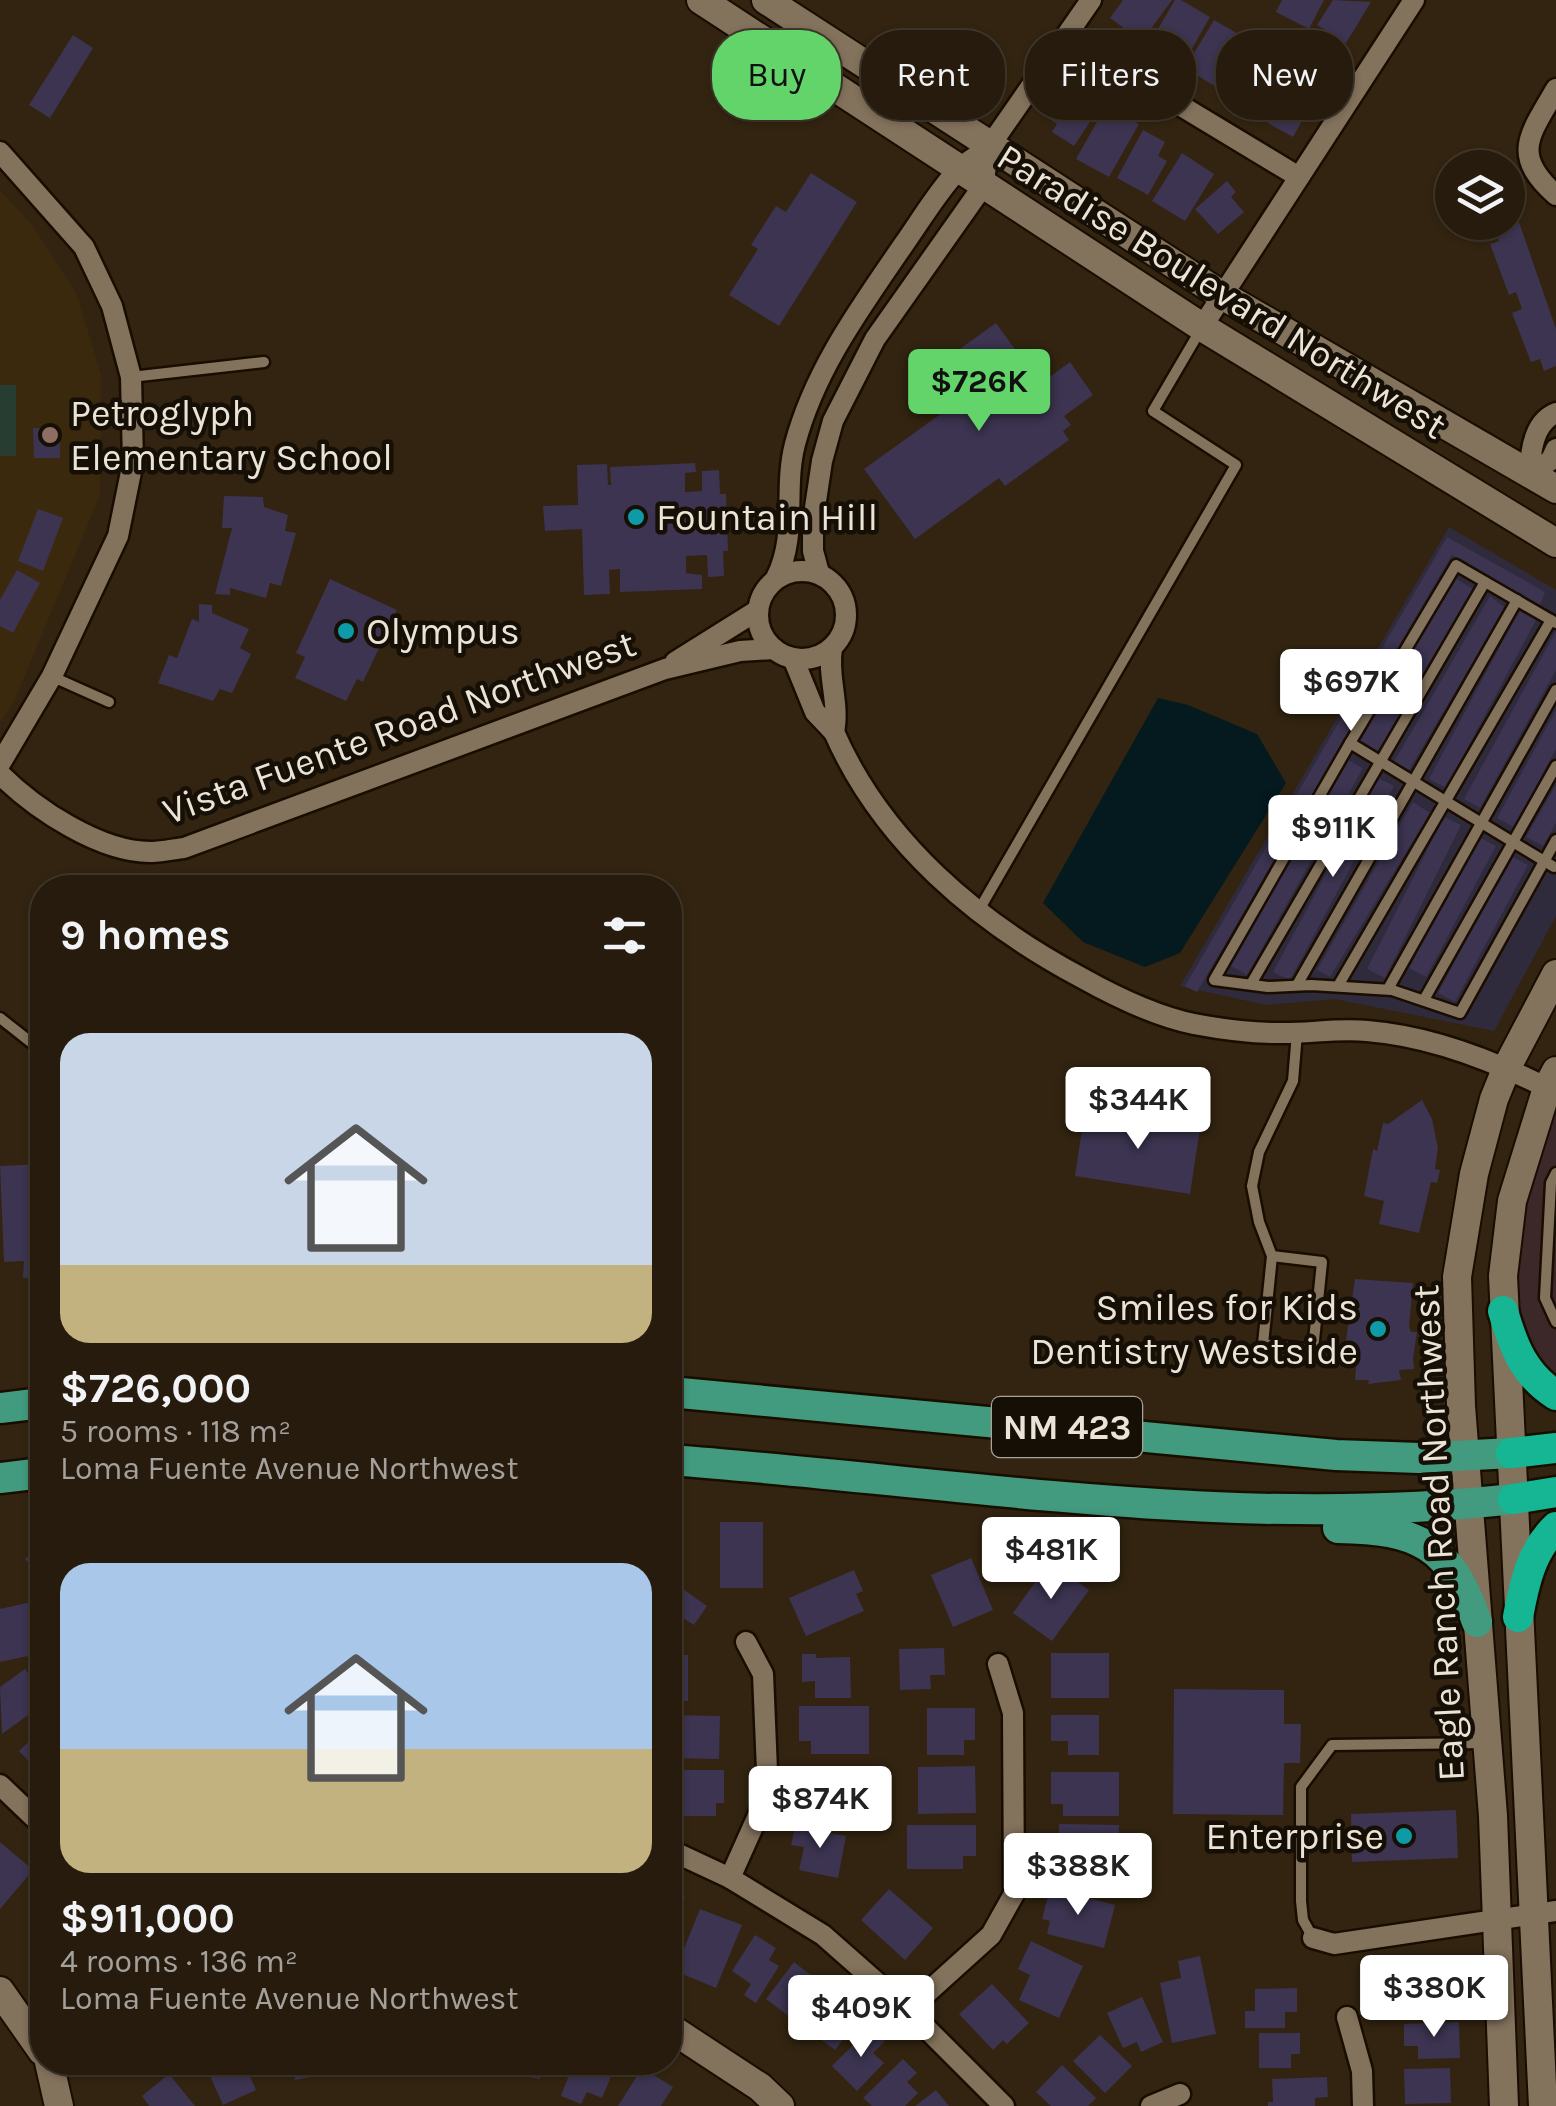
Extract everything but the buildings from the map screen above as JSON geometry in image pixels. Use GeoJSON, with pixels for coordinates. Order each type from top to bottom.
{"type":"FeatureCollection","features":[{"type":"Feature","properties":{"kind":"highway"},"geometry":{"type":"LineString","coordinates":[[1503,1311],[1520,1360],[1534,1378],[1556,1394]]}},
{"type":"Feature","properties":{"kind":"highway","name":"NM 423"},"geometry":{"type":"LineString","coordinates":[[1512,1453],[1556,1448]]}},
{"type":"Feature","properties":{"kind":"highway","name":"NM 423"},"geometry":{"type":"LineString","coordinates":[[1513,1499],[1556,1492]]}},
{"type":"Feature","properties":{"kind":"highway"},"geometry":{"type":"LineString","coordinates":[[1518,1617],[1532,1561],[1556,1527]]}},
{"type":"Feature","properties":{"kind":"main road","name":"NM 423"},"geometry":{"type":"LineString","coordinates":[[682,1393],[1336,1455],[1512,1453]]}},
{"type":"Feature","properties":{"kind":"main road"},"geometry":{"type":"LineString","coordinates":[[0,1408],[30,1405]]}},
{"type":"Feature","properties":{"kind":"main road","name":"NM 423"},"geometry":{"type":"LineString","coordinates":[[682,1461],[1162,1505],[1280,1511],[1513,1499]]}},
{"type":"Feature","properties":{"kind":"main road"},"geometry":{"type":"LineString","coordinates":[[0,1478],[30,1474]]}},
{"type":"Feature","properties":{"kind":"main road"},"geometry":{"type":"LineString","coordinates":[[1162,1505],[1252,1524],[1374,1529],[1401,1535],[1440,1554],[1454,1568],[1478,1622]]}},
{"type":"Feature","properties":{"kind":"street","name":"Paradise Boulevard Northwest"},"geometry":{"type":"LineString","coordinates":[[700,0],[1202,327],[1556,543]]}},
{"type":"Feature","properties":{"kind":"street","name":"Paradise Boulevard Northwest"},"geometry":{"type":"LineString","coordinates":[[766,0],[1220,294],[1556,490]]}},
{"type":"Feature","properties":{"kind":"street"},"geometry":{"type":"LineString","coordinates":[[1072,30],[1091,0]]}},
{"type":"Feature","properties":{"kind":"street"},"geometry":{"type":"LineString","coordinates":[[1202,327],[1414,0]]}},
{"type":"Feature","properties":{"kind":"street"},"geometry":{"type":"LineString","coordinates":[[1556,90],[1527,139],[1528,162],[1535,176],[1556,195]]}},
{"type":"Feature","properties":{"kind":"street"},"geometry":{"type":"LineString","coordinates":[[832,648],[807,659],[794,658],[774,649],[761,632],[758,610],[767,587],[784,563],[790,535],[790,480],[795,444],[817,383],[850,323],[959,170],[989,147],[1025,97]]}},
{"type":"Feature","properties":{"kind":"street"},"geometry":{"type":"LineString","coordinates":[[1196,116],[1299,178]]}},
{"type":"Feature","properties":{"kind":"street"},"geometry":{"type":"LineString","coordinates":[[819,573],[812,536],[817,482],[842,401],[875,339],[983,186],[989,147]]}},
{"type":"Feature","properties":{"kind":"street"},"geometry":{"type":"LineString","coordinates":[[0,152],[84,247],[112,306],[131,378],[133,462],[118,536],[52,676],[0,764]]}},
{"type":"Feature","properties":{"kind":"street"},"geometry":{"type":"LineString","coordinates":[[1509,514],[1530,474],[1530,450],[1547,416],[1556,412]]}},
{"type":"Feature","properties":{"kind":"street"},"geometry":{"type":"LineString","coordinates":[[1530,474],[1551,460],[1556,449]]}},
{"type":"Feature","properties":{"kind":"street"},"geometry":{"type":"LineString","coordinates":[[776,578],[804,570],[819,573],[839,589],[845,600],[846,626],[832,648],[829,675],[837,719],[834,732]]}},
{"type":"Feature","properties":{"kind":"street","name":"Vista Fuente Road Northwest"},"geometry":{"type":"LineString","coordinates":[[664,669],[758,610]]}},
{"type":"Feature","properties":{"kind":"street","name":"Vista Fuente Road Northwest"},"geometry":{"type":"LineString","coordinates":[[0,774],[20,794],[96,840],[151,852],[184,848],[664,669],[740,651],[774,649]]}},
{"type":"Feature","properties":{"kind":"street"},"geometry":{"type":"LineString","coordinates":[[794,658],[815,712],[834,732],[884,818],[921,860],[978,911],[1068,971],[1160,1014],[1192,1024],[1276,1033],[1346,1030],[1394,1034],[1553,1084]]}},
{"type":"Feature","properties":{"kind":"street","name":"Eagle Ranch Road Northwest"},"geometry":{"type":"LineString","coordinates":[[1504,2106],[1487,1743],[1468,1504],[1457,1277],[1474,1174],[1494,1099],[1556,974]]}},
{"type":"Feature","properties":{"kind":"street","name":"Eagle Ranch Road Northwest"},"geometry":{"type":"LineString","coordinates":[[1543,2106],[1544,1912],[1518,1617],[1503,1276],[1512,1201],[1553,1084]]}},
{"type":"Feature","properties":{"kind":"street"},"geometry":{"type":"LineString","coordinates":[[730,1878],[760,1811],[767,1772],[763,1674],[746,1642]]}},
{"type":"Feature","properties":{"kind":"street"},"geometry":{"type":"LineString","coordinates":[[908,2010],[991,1934],[1014,1894],[1013,1714],[998,1664]]}},
{"type":"Feature","properties":{"kind":"street"},"geometry":{"type":"LineString","coordinates":[[0,1784],[30,1814]]}},
{"type":"Feature","properties":{"kind":"street"},"geometry":{"type":"LineString","coordinates":[[682,1856],[730,1878],[824,1934],[908,2010],[1004,2106]]}},
{"type":"Feature","properties":{"kind":"street"},"geometry":{"type":"LineString","coordinates":[[1313,1938],[1334,1944],[1544,1912]]}},
{"type":"Feature","properties":{"kind":"street"},"geometry":{"type":"LineString","coordinates":[[0,1992],[30,2034]]}},
{"type":"Feature","properties":{"kind":"street"},"geometry":{"type":"LineString","coordinates":[[1347,2017],[1362,2071],[1363,2106]]}},
{"type":"Feature","properties":{"kind":"street"},"geometry":{"type":"LineString","coordinates":[[682,2036],[760,2088],[780,2106]]}},
{"type":"Feature","properties":{"kind":"street"},"geometry":{"type":"LineString","coordinates":[[52,2075],[59,2106]]}},
{"type":"Feature","properties":{"kind":"street"},"geometry":{"type":"LineString","coordinates":[[1151,2106],[1180,2094]]}},
{"type":"Feature","properties":{"kind":"lane"},"geometry":{"type":"LineString","coordinates":[[978,911],[1236,465],[1153,412],[1202,327]]}},
{"type":"Feature","properties":{"kind":"lane"},"geometry":{"type":"LineString","coordinates":[[131,378],[264,362]]}},
{"type":"Feature","properties":{"kind":"lane"},"geometry":{"type":"LineString","coordinates":[[1338,986],[1554,622],[1456,565],[1214,980],[1388,989],[1425,998],[1460,1013],[1549,864],[1556,840]]}},
{"type":"Feature","properties":{"kind":"lane"},"geometry":{"type":"LineString","coordinates":[[1251,984],[1486,582]]}},
{"type":"Feature","properties":{"kind":"lane"},"geometry":{"type":"LineString","coordinates":[[1297,985],[1517,600]]}},
{"type":"Feature","properties":{"kind":"lane"},"geometry":{"type":"LineString","coordinates":[[52,676],[109,702]]}},
{"type":"Feature","properties":{"kind":"lane"},"geometry":{"type":"LineString","coordinates":[[1388,989],[1556,690]]}},
{"type":"Feature","properties":{"kind":"lane"},"geometry":{"type":"LineString","coordinates":[[1350,743],[1549,864]]}},
{"type":"Feature","properties":{"kind":"lane"},"geometry":{"type":"LineString","coordinates":[[1425,998],[1556,766]]}},
{"type":"Feature","properties":{"kind":"lane"},"geometry":{"type":"LineString","coordinates":[[0,1018],[30,1042]]}},
{"type":"Feature","properties":{"kind":"lane"},"geometry":{"type":"LineString","coordinates":[[1272,1256],[1322,1262],[1313,1350],[1263,1344],[1272,1256],[1259,1222],[1252,1186],[1259,1152],[1292,1081],[1297,1032]]}},
{"type":"Feature","properties":{"kind":"lane"},"geometry":{"type":"LineString","coordinates":[[1556,1173],[1552,1183],[1551,1288],[1546,1298],[1556,1322]]}},
{"type":"Feature","properties":{"kind":"lane"},"geometry":{"type":"LineString","coordinates":[[1313,1938],[1303,1920],[1301,1901],[1302,1787],[1332,1745],[1487,1743]]}},
{"type":"Feature","properties":{"kind":"shaded area","name":"Petroglyph Elementary School"},"geometry":{"type":"Polygon","coordinates":[[[0,190],[33,226],[77,295],[101,375],[100,495],[13,704],[0,722],[0,190]]]}},
{"type":"Feature","properties":{"kind":"shaded area"},"geometry":{"type":"Polygon","coordinates":[[[1449,527],[1556,590],[1556,916],[1494,1031],[1335,999],[1266,1005],[1180,986],[1449,527]]]}},
{"type":"Feature","properties":{"kind":"shaded area"},"geometry":{"type":"Polygon","coordinates":[[[1556,1099],[1556,1384],[1545,1379],[1515,1318],[1514,1276],[1521,1212],[1556,1099]]]}},
{"type":"Feature","properties":{"kind":"green space"},"geometry":{"type":"Polygon","coordinates":[[[0,385],[16,385],[16,456],[0,456],[0,385]]]}},
{"type":"Feature","properties":{"kind":"water"},"geometry":{"type":"Polygon","coordinates":[[[1158,698],[1188,705],[1257,734],[1286,783],[1180,953],[1145,967],[1083,942],[1043,903],[1158,698]]]}},
{"type":"Feature","properties":{"kind":"place","name":"Petroglyph Elementary School"},"geometry":{"type":"Point","coordinates":[50,435]}},
{"type":"Feature","properties":{"kind":"place","name":"Fountain Hill"},"geometry":{"type":"Point","coordinates":[636,517]}},
{"type":"Feature","properties":{"kind":"place","name":"Olympus"},"geometry":{"type":"Point","coordinates":[346,631]}},
{"type":"Feature","properties":{"kind":"place","name":"Smiles for Kids Dentistry Westside"},"geometry":{"type":"Point","coordinates":[1378,1329]}},
{"type":"Feature","properties":{"kind":"place","name":"Enterprise"},"geometry":{"type":"Point","coordinates":[1404,1836]}}]}
